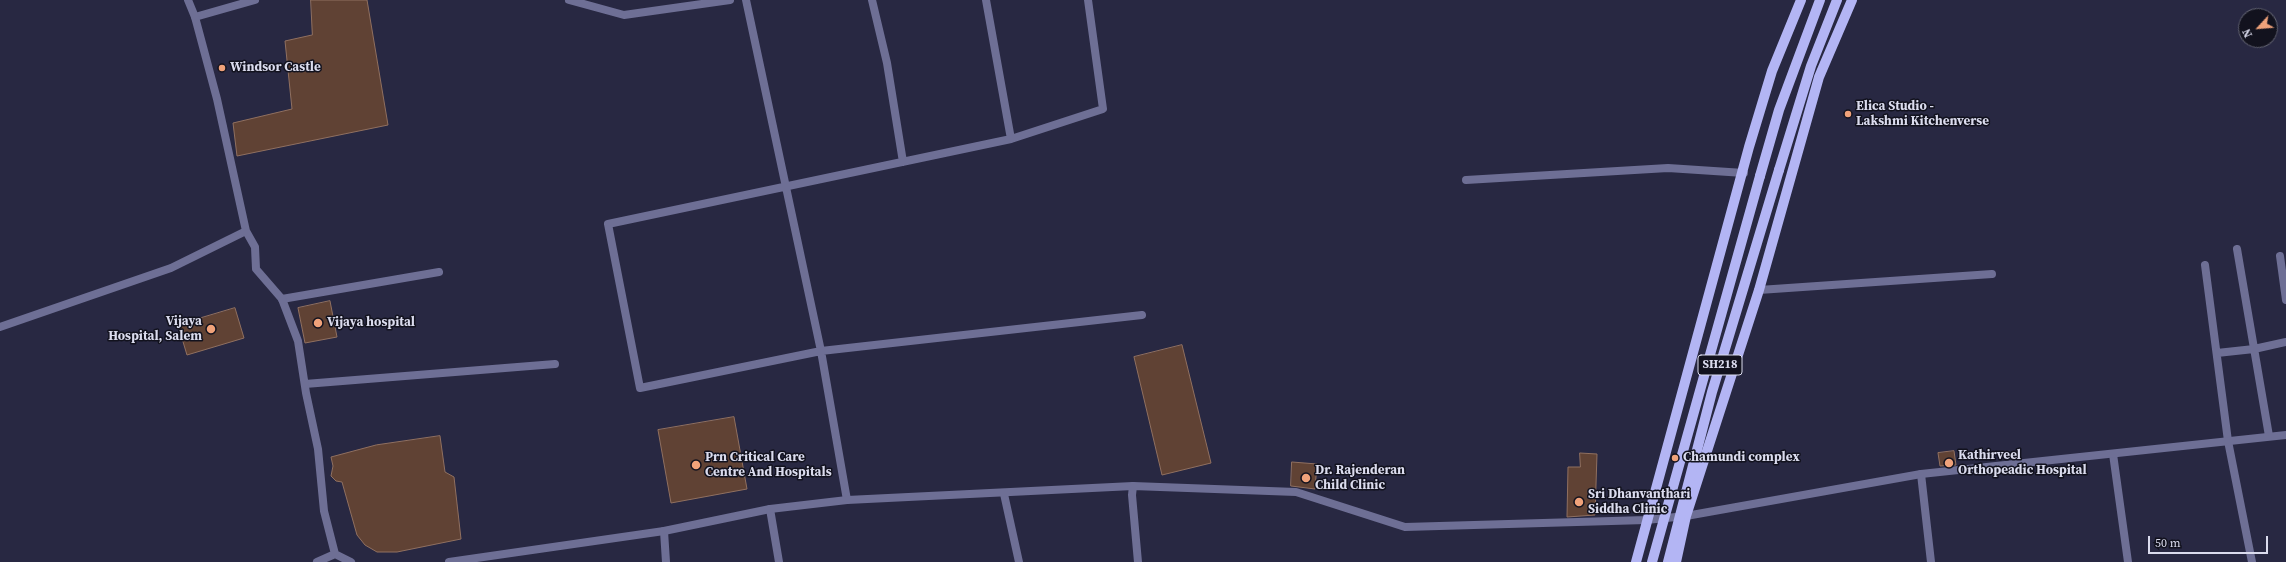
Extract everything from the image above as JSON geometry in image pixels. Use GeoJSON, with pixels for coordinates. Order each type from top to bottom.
{"type":"FeatureCollection","features":[{"type":"Feature","properties":{"kind":"main road"},"geometry":{"type":"LineString","coordinates":[[1636,562],[1646,520],[1772,71],[1801,0]]}},
{"type":"Feature","properties":{"kind":"main road","name":"SH218"},"geometry":{"type":"LineString","coordinates":[[1652,562],[1779,110],[1820,0]]}},
{"type":"Feature","properties":{"kind":"main road","name":"SH218"},"geometry":{"type":"LineString","coordinates":[[1668,562],[1712,392],[1811,66],[1837,0]]}},
{"type":"Feature","properties":{"kind":"main road"},"geometry":{"type":"LineString","coordinates":[[1676,562],[1686,516],[1759,290],[1819,77],[1852,0]]}},
{"type":"Feature","properties":{"kind":"street"},"geometry":{"type":"LineString","coordinates":[[188,0],[196,17],[217,99],[246,231],[255,247],[256,269],[282,299],[298,341],[304,384],[318,449],[324,511],[335,558]]}},
{"type":"Feature","properties":{"kind":"street"},"geometry":{"type":"LineString","coordinates":[[196,17],[255,0]]}},
{"type":"Feature","properties":{"kind":"street"},"geometry":{"type":"LineString","coordinates":[[569,0],[624,15],[730,0]]}},
{"type":"Feature","properties":{"kind":"street"},"geometry":{"type":"LineString","coordinates":[[746,0],[821,351],[848,500]]}},
{"type":"Feature","properties":{"kind":"street"},"geometry":{"type":"LineString","coordinates":[[872,0],[887,63],[903,162]]}},
{"type":"Feature","properties":{"kind":"street"},"geometry":{"type":"LineString","coordinates":[[986,0],[1011,139]]}},
{"type":"Feature","properties":{"kind":"street"},"geometry":{"type":"LineString","coordinates":[[1088,0],[1103,109],[1011,139],[786,188],[608,224],[640,388],[821,351],[1142,315]]}},
{"type":"Feature","properties":{"kind":"street"},"geometry":{"type":"LineString","coordinates":[[1466,180],[1668,168],[1744,173]]}},
{"type":"Feature","properties":{"kind":"street"},"geometry":{"type":"LineString","coordinates":[[0,327],[170,268],[246,231]]}},
{"type":"Feature","properties":{"kind":"street"},"geometry":{"type":"LineString","coordinates":[[2237,249],[2269,436]]}},
{"type":"Feature","properties":{"kind":"street"},"geometry":{"type":"LineString","coordinates":[[2280,256],[2286,300]]}},
{"type":"Feature","properties":{"kind":"street"},"geometry":{"type":"LineString","coordinates":[[2205,265],[2228,441],[2252,562]]}},
{"type":"Feature","properties":{"kind":"street"},"geometry":{"type":"LineString","coordinates":[[282,299],[440,272]]}},
{"type":"Feature","properties":{"kind":"street"},"geometry":{"type":"LineString","coordinates":[[1759,290],[1992,274]]}},
{"type":"Feature","properties":{"kind":"street"},"geometry":{"type":"LineString","coordinates":[[2217,353],[2254,349],[2286,342]]}},
{"type":"Feature","properties":{"kind":"street"},"geometry":{"type":"LineString","coordinates":[[304,384],[556,364]]}},
{"type":"Feature","properties":{"kind":"street"},"geometry":{"type":"LineString","coordinates":[[449,562],[664,531],[770,509],[848,500],[1004,494],[1133,486],[1296,492],[1405,527],[1646,520],[1686,516],[1921,474],[2286,435]]}},
{"type":"Feature","properties":{"kind":"street"},"geometry":{"type":"LineString","coordinates":[[2113,454],[2128,562]]}},
{"type":"Feature","properties":{"kind":"street"},"geometry":{"type":"LineString","coordinates":[[1921,474],[1931,562]]}},
{"type":"Feature","properties":{"kind":"street"},"geometry":{"type":"LineString","coordinates":[[1133,486],[1132,496],[1138,562]]}},
{"type":"Feature","properties":{"kind":"street"},"geometry":{"type":"LineString","coordinates":[[1004,494],[1019,562]]}},
{"type":"Feature","properties":{"kind":"street"},"geometry":{"type":"LineString","coordinates":[[770,509],[779,562]]}},
{"type":"Feature","properties":{"kind":"street"},"geometry":{"type":"LineString","coordinates":[[664,531],[666,562]]}},
{"type":"Feature","properties":{"kind":"street"},"geometry":{"type":"LineString","coordinates":[[317,562],[335,558],[351,562]]}},
{"type":"Feature","properties":{"kind":"building"},"geometry":{"type":"Polygon","coordinates":[[[311,0],[367,0],[388,125],[237,156],[233,123],[292,109],[285,41],[312,35],[311,0]]]}},
{"type":"Feature","properties":{"kind":"building"},"geometry":{"type":"Polygon","coordinates":[[[330,301],[337,337],[305,343],[298,308],[330,301]]]}},
{"type":"Feature","properties":{"kind":"building"},"geometry":{"type":"Polygon","coordinates":[[[235,308],[244,338],[187,355],[178,325],[235,308]]]}},
{"type":"Feature","properties":{"kind":"building"},"geometry":{"type":"Polygon","coordinates":[[[1182,345],[1211,463],[1162,475],[1134,357],[1182,345]]]}},
{"type":"Feature","properties":{"kind":"building"},"geometry":{"type":"Polygon","coordinates":[[[734,417],[747,489],[671,503],[658,430],[734,417]]]}},
{"type":"Feature","properties":{"kind":"building"},"geometry":{"type":"Polygon","coordinates":[[[440,436],[445,472],[454,477],[461,539],[397,552],[377,552],[365,545],[357,535],[342,482],[336,481],[331,476],[333,466],[331,457],[376,445],[440,436]]]}},
{"type":"Feature","properties":{"kind":"building"},"geometry":{"type":"Polygon","coordinates":[[[1954,451],[1956,465],[1940,466],[1938,453],[1954,451]]]}},
{"type":"Feature","properties":{"kind":"building"},"geometry":{"type":"Polygon","coordinates":[[[1580,453],[1597,454],[1595,515],[1567,517],[1568,467],[1580,467],[1580,453]]]}},
{"type":"Feature","properties":{"kind":"building"},"geometry":{"type":"Polygon","coordinates":[[[1292,462],[1317,464],[1315,489],[1291,486],[1292,462]]]}},
{"type":"Feature","properties":{"kind":"place","name":"Windsor Castle"},"geometry":{"type":"Point","coordinates":[222,68]}},
{"type":"Feature","properties":{"kind":"place","name":"Elica Studio - Lakshmi Kitchenverse"},"geometry":{"type":"Point","coordinates":[1848,114]}},
{"type":"Feature","properties":{"kind":"place","name":"Vijaya hospital"},"geometry":{"type":"Point","coordinates":[318,323]}},
{"type":"Feature","properties":{"kind":"place","name":"Vijaya Hospital, Salem"},"geometry":{"type":"Point","coordinates":[211,329]}},
{"type":"Feature","properties":{"kind":"place","name":"Chamundi complex"},"geometry":{"type":"Point","coordinates":[1675,458]}},
{"type":"Feature","properties":{"kind":"place","name":"Kathirveel Orthopeadic Hospital"},"geometry":{"type":"Point","coordinates":[1949,463]}},
{"type":"Feature","properties":{"kind":"place","name":"Prn Critical Care Centre And Hospitals"},"geometry":{"type":"Point","coordinates":[696,465]}},
{"type":"Feature","properties":{"kind":"place","name":"Dr. Rajenderan Child Clinic"},"geometry":{"type":"Point","coordinates":[1306,478]}},
{"type":"Feature","properties":{"kind":"place","name":"Sri Dhanvanthari Siddha Clinic"},"geometry":{"type":"Point","coordinates":[1579,502]}}]}
